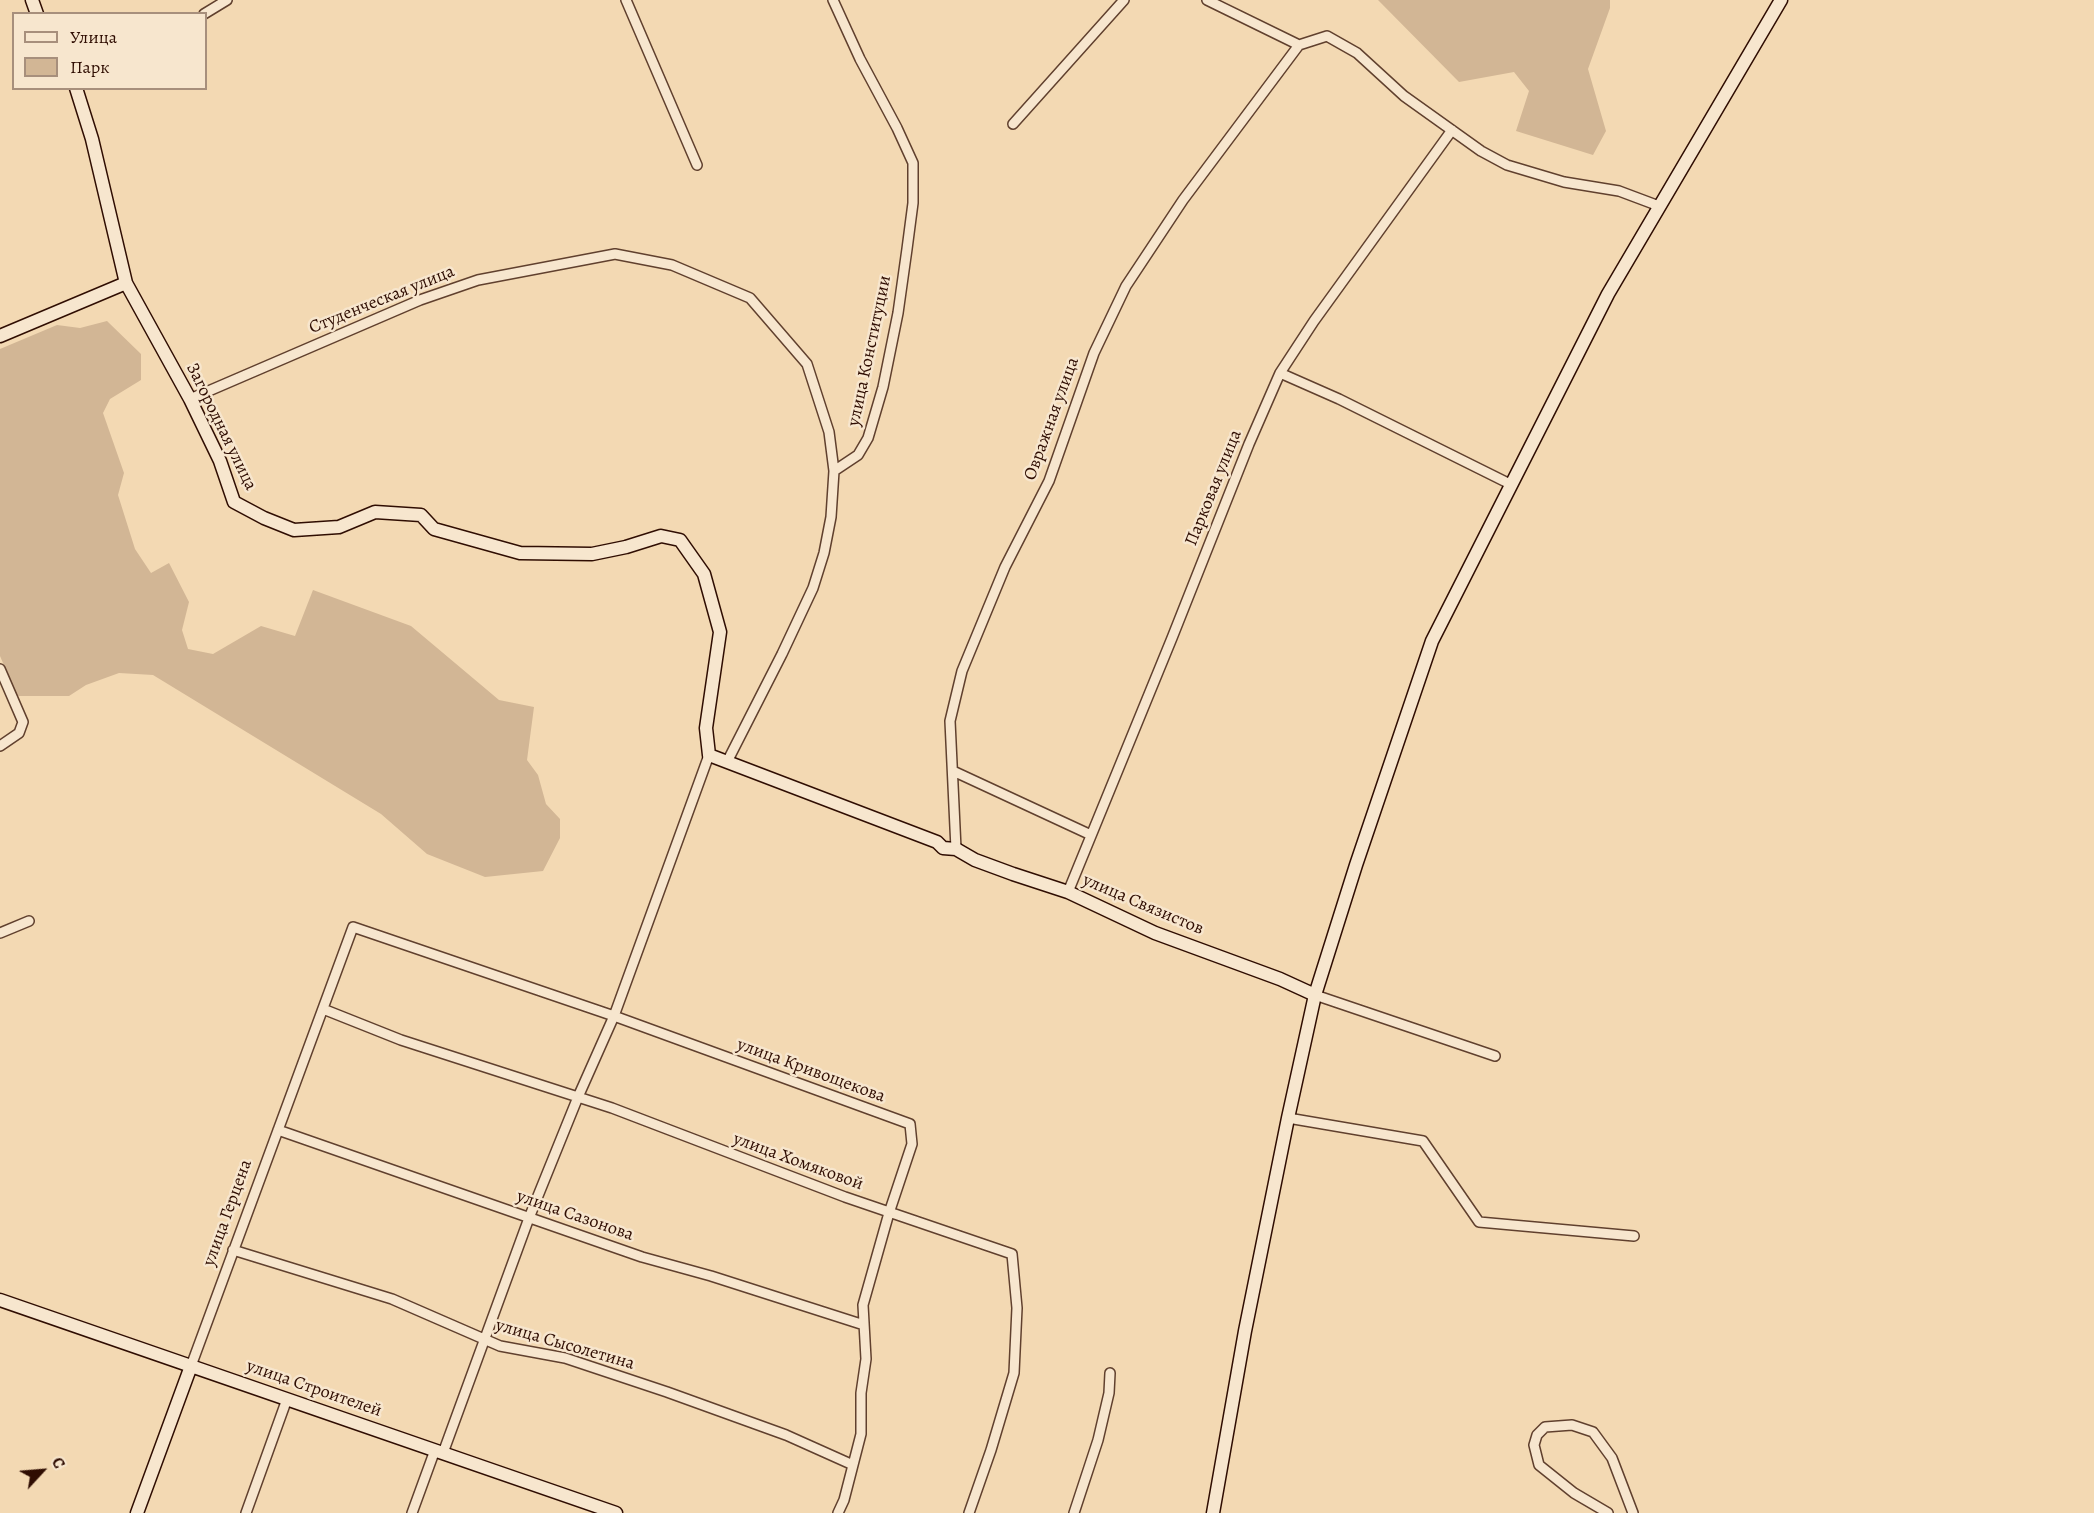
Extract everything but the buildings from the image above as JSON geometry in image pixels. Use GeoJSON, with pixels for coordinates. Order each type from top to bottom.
{"type":"FeatureCollection","features":[{"type":"Feature","properties":{"kind":"main road"},"geometry":{"type":"LineString","coordinates":[[1213,1513],[1245,1331],[1315,995],[1432,640],[1608,294],[1781,0]]}},
{"type":"Feature","properties":{"kind":"main road","name":"Загородная улица"},"geometry":{"type":"LineString","coordinates":[[79,90],[126,283],[190,399],[220,461],[234,502],[264,518],[294,530],[339,527],[375,512],[393,511],[421,515],[434,530],[520,553],[592,554],[626,547],[661,536],[680,540],[704,574],[720,632],[706,728],[709,755]]}},
{"type":"Feature","properties":{"kind":"main road"},"geometry":{"type":"LineString","coordinates":[[0,336],[126,283]]}},
{"type":"Feature","properties":{"kind":"main road","name":"улица Связистов"},"geometry":{"type":"LineString","coordinates":[[709,755],[937,842],[943,848],[956,849],[975,860],[1068,892],[1155,933],[1270,975],[1315,995]]}},
{"type":"Feature","properties":{"kind":"main road","name":"улица Строителей"},"geometry":{"type":"LineString","coordinates":[[0,1300],[616,1513]]}},
{"type":"Feature","properties":{"kind":"main road","name":"улица Герцена"},"geometry":{"type":"LineString","coordinates":[[137,1513],[191,1366]]}},
{"type":"Feature","properties":{"kind":"street"},"geometry":{"type":"LineString","coordinates":[[207,12],[227,0]]}},
{"type":"Feature","properties":{"kind":"street"},"geometry":{"type":"LineString","coordinates":[[626,0],[697,165]]}},
{"type":"Feature","properties":{"kind":"street","name":"улица Конституции"},"geometry":{"type":"LineString","coordinates":[[833,0],[913,163],[914,203],[898,313],[883,387],[868,438],[858,455],[834,471]]}},
{"type":"Feature","properties":{"kind":"street"},"geometry":{"type":"LineString","coordinates":[[1013,124],[1124,0]]}},
{"type":"Feature","properties":{"kind":"street"},"geometry":{"type":"LineString","coordinates":[[1207,0],[1299,45],[1327,36],[1357,53],[1404,96],[1481,151],[1507,165],[1564,183],[1619,191],[1659,206]]}},
{"type":"Feature","properties":{"kind":"street","name":"Овражная улица"},"geometry":{"type":"LineString","coordinates":[[956,849],[950,721],[962,671],[1005,567],[1049,481],[1094,353],[1126,286],[1183,200],[1299,45]]}},
{"type":"Feature","properties":{"kind":"street","name":"Парковая улица"},"geometry":{"type":"LineString","coordinates":[[1068,892],[1249,444],[1280,373],[1314,321],[1452,130]]}},
{"type":"Feature","properties":{"kind":"street","name":"Студенческая улица"},"geometry":{"type":"LineString","coordinates":[[190,399],[336,334],[429,296],[478,280],[615,254],[672,265],[750,298],[807,364],[829,432],[834,471]]}},
{"type":"Feature","properties":{"kind":"street"},"geometry":{"type":"LineString","coordinates":[[1280,373],[1339,399],[1510,484]]}},
{"type":"Feature","properties":{"kind":"street"},"geometry":{"type":"LineString","coordinates":[[727,762],[813,588],[824,553],[831,517],[834,471]]}},
{"type":"Feature","properties":{"kind":"street"},"geometry":{"type":"LineString","coordinates":[[0,669],[23,722],[19,732],[0,746]]}},
{"type":"Feature","properties":{"kind":"street"},"geometry":{"type":"LineString","coordinates":[[412,1513],[485,1340],[578,1097],[615,1016],[709,755]]}},
{"type":"Feature","properties":{"kind":"street"},"geometry":{"type":"LineString","coordinates":[[953,771],[1091,835]]}},
{"type":"Feature","properties":{"kind":"street"},"geometry":{"type":"LineString","coordinates":[[0,933],[29,921]]}},
{"type":"Feature","properties":{"kind":"street","name":"улица Герцена"},"geometry":{"type":"LineString","coordinates":[[191,1366],[353,927],[615,1016]]}},
{"type":"Feature","properties":{"kind":"street"},"geometry":{"type":"LineString","coordinates":[[1315,995],[1494,1056]]}},
{"type":"Feature","properties":{"kind":"street","name":"улица Хомяковой"},"geometry":{"type":"LineString","coordinates":[[322,1009],[401,1040],[612,1108],[890,1213],[1012,1254],[1017,1308],[1014,1372],[969,1513]]}},
{"type":"Feature","properties":{"kind":"street","name":"улица Кривощекова"},"geometry":{"type":"LineString","coordinates":[[615,1016],[910,1124],[912,1144],[890,1213]]}},
{"type":"Feature","properties":{"kind":"street"},"geometry":{"type":"LineString","coordinates":[[1288,1118],[1423,1141],[1479,1222],[1635,1236]]}},
{"type":"Feature","properties":{"kind":"street","name":"улица Сазонова"},"geometry":{"type":"LineString","coordinates":[[278,1130],[642,1257],[711,1276],[864,1325]]}},
{"type":"Feature","properties":{"kind":"street"},"geometry":{"type":"LineString","coordinates":[[838,1513],[844,1500],[861,1434],[861,1393],[867,1359],[864,1305],[890,1213]]}},
{"type":"Feature","properties":{"kind":"street","name":"улица Сысолетина"},"geometry":{"type":"LineString","coordinates":[[233,1250],[392,1299],[500,1346],[565,1358],[667,1392],[786,1435],[853,1465]]}},
{"type":"Feature","properties":{"kind":"street"},"geometry":{"type":"LineString","coordinates":[[1074,1513],[1098,1440],[1109,1393],[1110,1374]]}},
{"type":"Feature","properties":{"kind":"street"},"geometry":{"type":"LineString","coordinates":[[246,1513],[287,1399]]}},
{"type":"Feature","properties":{"kind":"street"},"geometry":{"type":"LineString","coordinates":[[1608,1513],[1574,1494],[1539,1465],[1534,1446],[1537,1435],[1545,1427],[1572,1425],[1593,1432],[1611,1458],[1633,1513]]}},
{"type":"Feature","properties":{"kind":"green space"},"geometry":{"type":"Polygon","coordinates":[[[1378,0],[1610,0],[1610,8],[1588,69],[1606,131],[1593,155],[1516,131],[1529,91],[1514,72],[1459,82],[1378,0]]]}},
{"type":"Feature","properties":{"kind":"green space"},"geometry":{"type":"Polygon","coordinates":[[[107,321],[141,354],[141,380],[110,399],[103,413],[124,473],[118,495],[135,549],[151,573],[169,563],[189,602],[182,630],[188,649],[213,654],[261,626],[295,636],[313,590],[411,626],[499,700],[534,707],[527,760],[538,775],[546,804],[560,819],[560,838],[543,871],[485,877],[427,854],[381,814],[153,675],[119,673],[86,685],[69,696],[17,696],[0,656],[0,349],[57,325],[80,328],[107,321]]]}}]}
